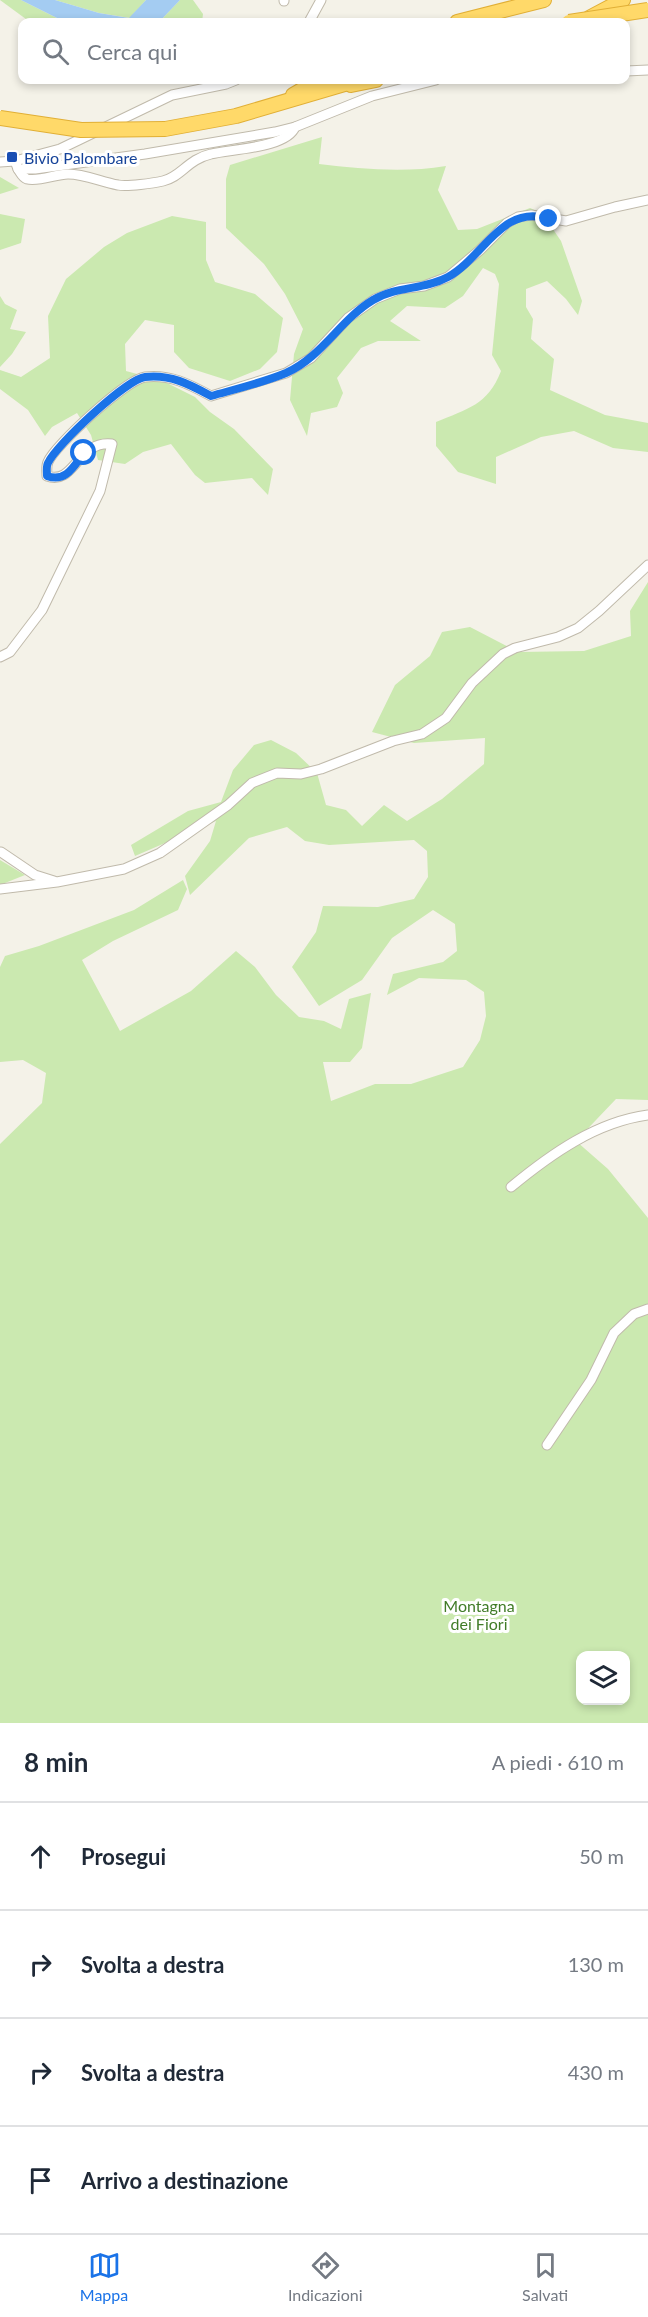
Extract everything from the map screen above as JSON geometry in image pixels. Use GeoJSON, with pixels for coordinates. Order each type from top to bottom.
{"type":"FeatureCollection","features":[{"type":"Feature","properties":{"kind":"highway"},"geometry":{"type":"LineString","coordinates":[[474,18],[544,0]]}},
{"type":"Feature","properties":{"kind":"highway"},"geometry":{"type":"LineString","coordinates":[[589,18],[623,0]]}},
{"type":"Feature","properties":{"kind":"highway"},"geometry":{"type":"LineString","coordinates":[[595,18],[648,10]]}},
{"type":"Feature","properties":{"kind":"highway"},"geometry":{"type":"LineString","coordinates":[[0,118],[81,130],[165,129],[236,116],[275,106],[322,85]]}},
{"type":"Feature","properties":{"kind":"street"},"geometry":{"type":"LineString","coordinates":[[311,18],[321,0]]}},
{"type":"Feature","properties":{"kind":"street"},"geometry":{"type":"LineString","coordinates":[[630,71],[648,70]]}},
{"type":"Feature","properties":{"kind":"street"},"geometry":{"type":"LineString","coordinates":[[17,165],[60,149],[172,95],[226,84]]}},
{"type":"Feature","properties":{"kind":"street"},"geometry":{"type":"LineString","coordinates":[[0,162],[35,169],[145,154],[275,132],[295,127],[372,96],[420,84]]}},
{"type":"Feature","properties":{"kind":"street"},"geometry":{"type":"LineString","coordinates":[[17,165],[23,176],[28,179],[76,174],[120,186],[163,181],[173,177],[196,158],[254,147],[289,136],[295,127]]}},
{"type":"Feature","properties":{"kind":"street"},"geometry":{"type":"LineString","coordinates":[[0,657],[10,652],[42,610],[100,491],[112,444],[104,443],[84,453],[65,476],[55,479],[47,476],[47,464],[61,443],[111,399],[142,377],[166,377],[183,381],[211,396],[286,373],[311,358],[348,318],[375,299],[400,289],[424,286],[448,277],[507,224],[518,217],[531,215],[566,221],[648,200]]}},
{"type":"Feature","properties":{"kind":"street"},"geometry":{"type":"LineString","coordinates":[[0,889],[57,882],[124,869],[160,853],[228,806],[252,783],[277,773],[301,774],[321,769],[393,741],[422,734],[446,718],[472,683],[503,654],[515,648],[558,637],[578,628],[648,565]]}},
{"type":"Feature","properties":{"kind":"street"},"geometry":{"type":"LineString","coordinates":[[1,852],[35,875],[57,882]]}},
{"type":"Feature","properties":{"kind":"street"},"geometry":{"type":"LineString","coordinates":[[511,1187],[562,1149],[609,1124],[648,1115]]}},
{"type":"Feature","properties":{"kind":"street"},"geometry":{"type":"LineString","coordinates":[[547,1445],[591,1380],[614,1332],[634,1314],[648,1310]]}},
{"type":"Feature","properties":{"kind":"green space"},"geometry":{"type":"Polygon","coordinates":[[[0,0],[21,0],[57,18],[25,18],[0,0]]]}},
{"type":"Feature","properties":{"kind":"green space"},"geometry":{"type":"Polygon","coordinates":[[[55,0],[146,0],[130,18],[99,13],[55,0]]]}},
{"type":"Feature","properties":{"kind":"green space"},"geometry":{"type":"Polygon","coordinates":[[[180,0],[193,0],[203,14],[202,18],[163,18],[180,0]]]}},
{"type":"Feature","properties":{"kind":"green space"},"geometry":{"type":"Polygon","coordinates":[[[322,137],[319,164],[398,170],[446,166],[438,190],[458,230],[477,229],[530,208],[542,213],[561,241],[582,301],[578,315],[566,299],[547,281],[526,289],[526,307],[533,319],[531,339],[554,359],[550,390],[605,415],[648,423],[648,452],[613,448],[574,431],[541,437],[496,457],[496,484],[458,472],[436,446],[436,422],[467,409],[483,399],[501,371],[492,355],[499,284],[495,274],[483,268],[463,296],[445,308],[407,306],[390,321],[421,341],[378,341],[361,348],[337,378],[343,393],[337,407],[311,413],[307,436],[290,400],[294,354],[303,329],[285,294],[264,264],[226,228],[226,179],[230,165],[322,137]]]}},
{"type":"Feature","properties":{"kind":"green space"},"geometry":{"type":"Polygon","coordinates":[[[0,177],[19,188],[0,194],[0,177]]]}},
{"type":"Feature","properties":{"kind":"green space"},"geometry":{"type":"Polygon","coordinates":[[[0,214],[25,219],[21,243],[0,250],[0,214]]]}},
{"type":"Feature","properties":{"kind":"green space"},"geometry":{"type":"Polygon","coordinates":[[[172,216],[206,222],[206,260],[215,282],[255,294],[283,318],[277,352],[260,369],[230,381],[189,368],[174,352],[174,325],[145,320],[125,344],[126,371],[163,381],[195,397],[210,412],[234,429],[273,469],[268,495],[252,478],[205,483],[195,475],[171,444],[143,452],[125,464],[98,460],[91,435],[77,413],[52,427],[45,436],[28,410],[0,389],[0,370],[21,377],[50,358],[48,316],[66,279],[104,247],[127,233],[172,216]]]}},
{"type":"Feature","properties":{"kind":"green space"},"geometry":{"type":"Polygon","coordinates":[[[0,296],[5,304],[17,310],[10,329],[26,332],[12,354],[0,367],[0,296]]]}},
{"type":"Feature","properties":{"kind":"green space","name":"Montagna dei Fiori"},"geometry":{"type":"Polygon","coordinates":[[[648,582],[648,1100],[616,1099],[576,1141],[608,1169],[648,1218],[648,1723],[0,1723],[0,1144],[42,1103],[46,1073],[23,1060],[0,1062],[0,967],[5,956],[39,946],[134,910],[183,880],[187,889],[178,910],[113,941],[82,960],[120,1031],[191,991],[236,951],[255,967],[276,995],[299,1017],[324,1021],[341,1029],[349,999],[371,993],[362,1048],[350,1062],[323,1062],[331,1101],[375,1084],[411,1084],[463,1067],[480,1040],[486,1016],[484,992],[466,980],[419,978],[387,995],[393,974],[443,962],[457,951],[455,924],[433,910],[392,938],[362,980],[319,1006],[292,967],[316,932],[323,906],[378,907],[414,899],[428,877],[427,851],[414,840],[329,845],[305,841],[287,827],[249,838],[190,895],[185,876],[210,841],[216,821],[135,856],[131,845],[188,811],[221,802],[233,770],[254,745],[271,740],[296,753],[317,773],[326,805],[346,810],[362,826],[384,805],[407,821],[442,799],[484,764],[485,738],[414,743],[372,732],[395,685],[430,656],[442,632],[470,627],[518,652],[584,651],[631,636],[630,611],[648,582]]]}},
{"type":"Feature","properties":{"kind":"green space"},"geometry":{"type":"Polygon","coordinates":[[[0,860],[25,875],[0,885],[0,860]]]}},
{"type":"Feature","properties":{"kind":"water"},"geometry":{"type":"Polygon","coordinates":[[[21,0],[55,0],[99,13],[129,18],[57,18],[21,0]]]}},
{"type":"Feature","properties":{"kind":"water"},"geometry":{"type":"Polygon","coordinates":[[[146,0],[180,0],[163,18],[129,18],[146,0]]]}},
{"type":"Feature","properties":{"kind":"place","name":"Bivio Palombare"},"geometry":{"type":"Point","coordinates":[12,157]}},
{"type":"Feature","properties":{"kind":"route"},"geometry":{"type":"LineString","coordinates":[[84,453],[65,476],[55,479],[47,476],[47,464],[61,443],[111,399],[142,377],[166,377],[183,381],[211,396],[286,373],[311,358],[348,318],[375,299],[400,289],[424,286],[448,277],[507,224],[518,217],[531,215],[549,219]]}}]}
